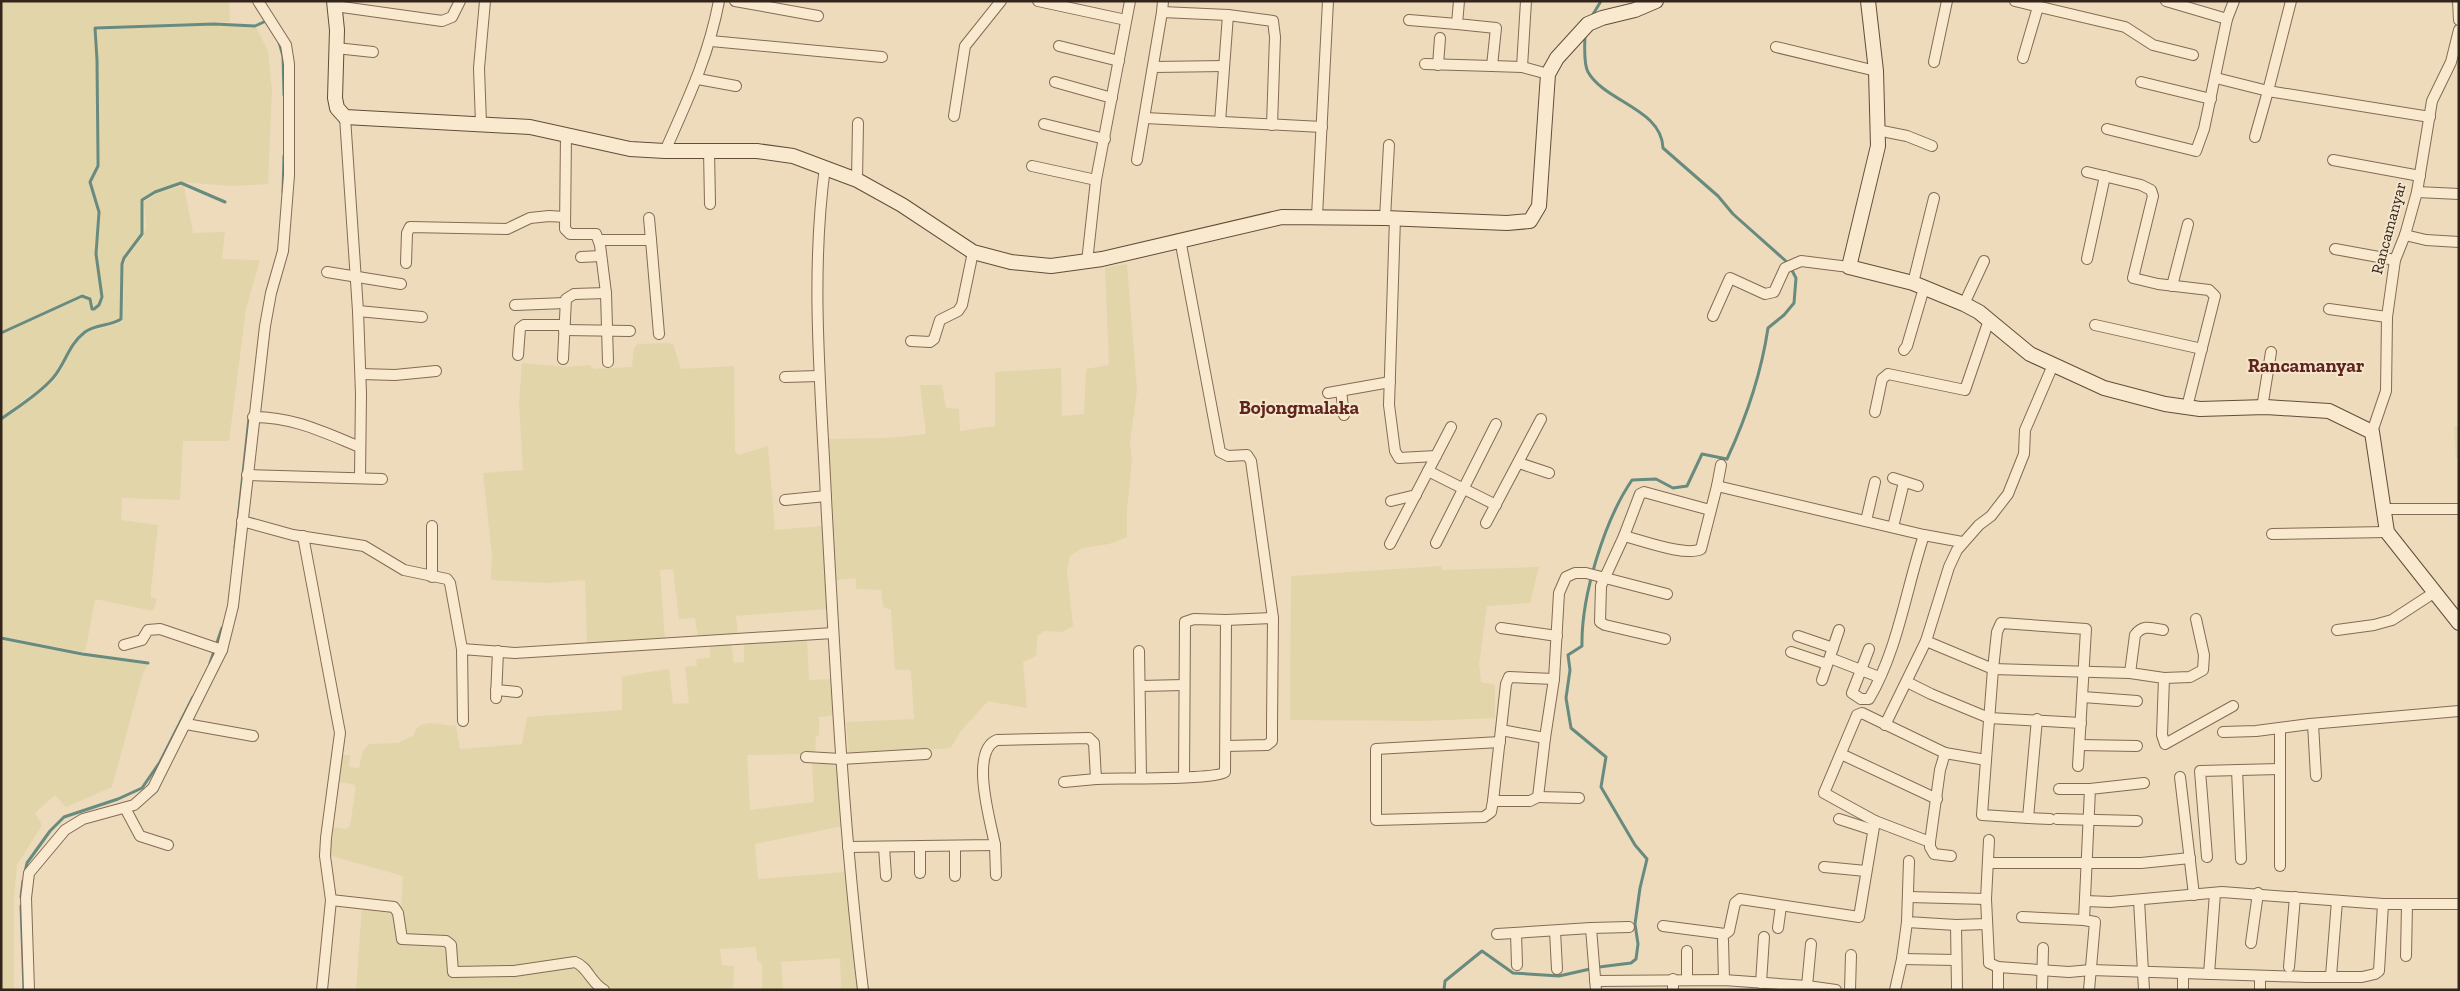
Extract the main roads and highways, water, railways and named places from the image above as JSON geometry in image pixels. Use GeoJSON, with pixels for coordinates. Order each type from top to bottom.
{"type":"FeatureCollection","features":[{"type":"Feature","properties":{"kind":"waterway"},"geometry":{"type":"LineString","coordinates":[[1592,16],[1601,1]]}},
{"type":"Feature","properties":{"kind":"waterway"},"geometry":{"type":"LineString","coordinates":[[1,333],[82,296],[90,299],[92,309],[94,309],[99,305],[102,297],[96,254],[99,212],[90,182],[98,166],[95,28],[214,24],[255,26],[266,21]]}},
{"type":"Feature","properties":{"kind":"waterway"},"geometry":{"type":"LineString","coordinates":[[1444,990],[1445,981],[1482,951],[1513,973],[1559,976],[1599,967],[1631,963],[1636,959],[1638,944],[1635,924],[1640,888],[1647,859],[1635,845],[1601,787],[1606,757],[1571,728],[1566,698],[1570,670],[1568,655],[1582,646],[1585,605],[1596,560],[1612,516],[1632,480],[1656,479],[1673,488],[1687,486],[1702,454],[1727,459],[1752,395],[1768,328],[1784,315],[1794,303],[1796,278],[1788,263],[1733,214],[1718,196],[1663,148],[1660,135],[1653,124],[1632,107],[1607,91],[1588,72],[1585,59],[1585,33]]}},
{"type":"Feature","properties":{"kind":"waterway"},"geometry":{"type":"LineString","coordinates":[[279,42],[283,56],[284,95]]}},
{"type":"Feature","properties":{"kind":"waterway"},"geometry":{"type":"LineString","coordinates":[[283,192],[284,156]]}},
{"type":"Feature","properties":{"kind":"waterway"},"geometry":{"type":"LineString","coordinates":[[1,419],[28,400],[53,378],[79,337],[89,329],[121,319],[122,264],[124,258],[142,234],[142,200],[155,192],[181,183],[225,202]]}},
{"type":"Feature","properties":{"kind":"waterway"},"geometry":{"type":"LineString","coordinates":[[235,548],[249,418]]}},
{"type":"Feature","properties":{"kind":"waterway"},"geometry":{"type":"LineString","coordinates":[[210,663],[222,628]]}},
{"type":"Feature","properties":{"kind":"waterway"},"geometry":{"type":"LineString","coordinates":[[1,638],[82,654],[148,663]]}},
{"type":"Feature","properties":{"kind":"waterway"},"geometry":{"type":"LineString","coordinates":[[25,872],[27,863],[50,831],[64,817],[118,799],[142,788],[160,762],[193,697]]}},
{"type":"Feature","properties":{"kind":"waterway"},"geometry":{"type":"LineString","coordinates":[[21,897],[23,881]]}},
{"type":"Feature","properties":{"kind":"waterway"},"geometry":{"type":"LineString","coordinates":[[21,906],[24,990]]}},
{"type":"Feature","properties":{"kind":"district","name":"Rancamanyar"},"geometry":{"type":"Point","coordinates":[2306,365]}},
{"type":"Feature","properties":{"kind":"district","name":"Bojongmalaka"},"geometry":{"type":"Point","coordinates":[1299,407]}}]}
